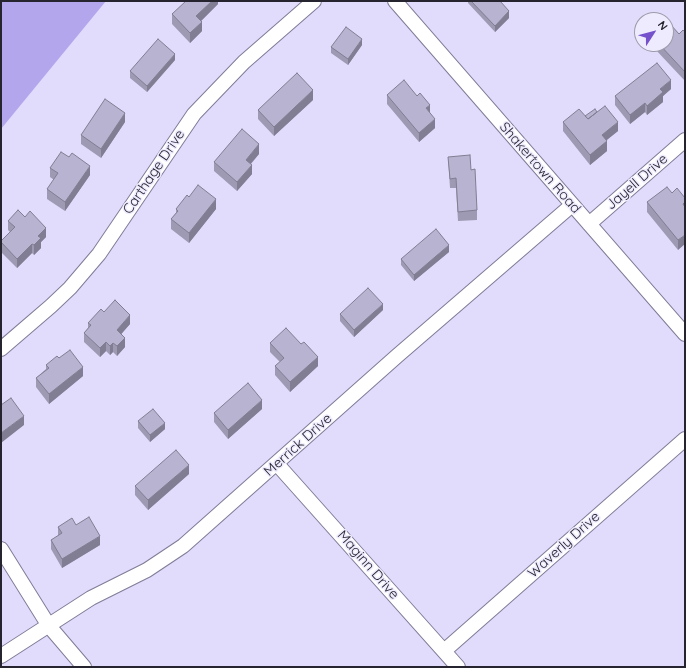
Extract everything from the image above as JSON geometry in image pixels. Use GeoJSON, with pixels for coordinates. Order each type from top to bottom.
{"type":"FeatureCollection","features":[{"type":"Feature","properties":{"kind":"street","name":"Carthage Drive"},"geometry":{"type":"LineString","coordinates":[[1,348],[70,288],[99,254],[177,136],[213,94],[244,62],[314,1]]}},
{"type":"Feature","properties":{"kind":"street","name":"Shakertown Road"},"geometry":{"type":"LineString","coordinates":[[395,1],[685,334]]}},
{"type":"Feature","properties":{"kind":"street","name":"Jayell Drive"},"geometry":{"type":"LineString","coordinates":[[588,224],[685,140]]}},
{"type":"Feature","properties":{"kind":"street","name":"Merrick Drive"},"geometry":{"type":"LineString","coordinates":[[1,656],[91,598],[159,562],[183,546],[397,356],[572,205]]}},
{"type":"Feature","properties":{"kind":"street","name":"Waverly Drive"},"geometry":{"type":"LineString","coordinates":[[444,651],[685,440]]}},
{"type":"Feature","properties":{"kind":"street","name":"Maginn Drive"},"geometry":{"type":"LineString","coordinates":[[277,464],[458,667]]}},
{"type":"Feature","properties":{"kind":"street"},"geometry":{"type":"LineString","coordinates":[[1,549],[49,626],[84,667]]}},
{"type":"Feature","properties":{"kind":"shaded area"},"geometry":{"type":"Polygon","coordinates":[[[1,1],[106,1],[1,129],[1,1]]]}},
{"type":"Feature","properties":{"kind":"building"},"geometry":{"type":"Polygon","coordinates":[[[186,1],[212,1],[196,16],[202,22],[190,33],[172,14],[186,1]]]}},
{"type":"Feature","properties":{"kind":"building"},"geometry":{"type":"Polygon","coordinates":[[[471,1],[500,1],[509,11],[495,26],[471,1]]]}},
{"type":"Feature","properties":{"kind":"building"},"geometry":{"type":"Polygon","coordinates":[[[346,27],[362,39],[348,59],[331,47],[346,27]]]}},
{"type":"Feature","properties":{"kind":"building"},"geometry":{"type":"Polygon","coordinates":[[[674,28],[679,34],[683,30],[685,32],[685,72],[666,52],[674,52],[674,28]]]}},
{"type":"Feature","properties":{"kind":"building"},"geometry":{"type":"Polygon","coordinates":[[[158,39],[175,54],[147,86],[130,71],[158,39]]]}},
{"type":"Feature","properties":{"kind":"building"},"geometry":{"type":"Polygon","coordinates":[[[657,63],[671,80],[660,89],[663,92],[647,106],[645,103],[630,115],[615,96],[657,63]]]}},
{"type":"Feature","properties":{"kind":"building"},"geometry":{"type":"Polygon","coordinates":[[[297,73],[313,90],[274,127],[258,110],[297,73]]]}},
{"type":"Feature","properties":{"kind":"building"},"geometry":{"type":"Polygon","coordinates":[[[404,80],[417,96],[420,93],[430,105],[426,108],[435,119],[419,133],[387,95],[404,80]]]}},
{"type":"Feature","properties":{"kind":"building"},"geometry":{"type":"Polygon","coordinates":[[[105,99],[125,113],[101,149],[81,135],[105,99]]]}},
{"type":"Feature","properties":{"kind":"building"},"geometry":{"type":"Polygon","coordinates":[[[605,106],[618,122],[602,135],[607,141],[590,155],[563,122],[579,109],[588,119],[605,106]]]}},
{"type":"Feature","properties":{"kind":"building"},"geometry":{"type":"Polygon","coordinates":[[[595,109],[597,112],[588,119],[585,116],[595,109]]]}},
{"type":"Feature","properties":{"kind":"building"},"geometry":{"type":"Polygon","coordinates":[[[242,129],[259,144],[246,160],[252,165],[237,182],[214,162],[242,129]]]}},
{"type":"Feature","properties":{"kind":"building"},"geometry":{"type":"Polygon","coordinates":[[[61,152],[69,157],[72,153],[90,166],[65,202],[47,189],[58,173],[50,168],[61,152]]]}},
{"type":"Feature","properties":{"kind":"building"},"geometry":{"type":"Polygon","coordinates":[[[470,155],[471,170],[475,169],[477,210],[458,212],[456,178],[450,179],[448,157],[470,155]]]}},
{"type":"Feature","properties":{"kind":"building"},"geometry":{"type":"Polygon","coordinates":[[[198,185],[216,199],[189,233],[171,219],[178,211],[176,209],[187,195],[189,197],[198,185]]]}},
{"type":"Feature","properties":{"kind":"building"},"geometry":{"type":"Polygon","coordinates":[[[667,187],[672,193],[677,188],[685,198],[685,202],[683,204],[685,207],[685,235],[678,240],[647,202],[667,187]]]}},
{"type":"Feature","properties":{"kind":"building"},"geometry":{"type":"Polygon","coordinates":[[[18,210],[25,217],[30,211],[46,228],[38,236],[41,238],[34,245],[32,244],[17,259],[1,241],[15,227],[8,221],[18,210]]]}},
{"type":"Feature","properties":{"kind":"building"},"geometry":{"type":"Polygon","coordinates":[[[436,229],[449,245],[414,275],[401,259],[436,229]]]}},
{"type":"Feature","properties":{"kind":"building"},"geometry":{"type":"Polygon","coordinates":[[[368,288],[383,304],[354,330],[340,314],[368,288]]]}},
{"type":"Feature","properties":{"kind":"building"},"geometry":{"type":"Polygon","coordinates":[[[115,300],[130,315],[117,330],[125,338],[117,346],[113,343],[110,346],[106,342],[100,348],[84,333],[91,325],[88,323],[101,309],[104,312],[115,300]]]}},
{"type":"Feature","properties":{"kind":"building"},"geometry":{"type":"Polygon","coordinates":[[[286,328],[301,344],[304,342],[318,357],[290,382],[275,366],[284,358],[270,343],[286,328]]]}},
{"type":"Feature","properties":{"kind":"building"},"geometry":{"type":"Polygon","coordinates":[[[70,350],[83,367],[49,394],[36,378],[49,368],[46,365],[57,356],[59,358],[70,350]]]}},
{"type":"Feature","properties":{"kind":"building"},"geometry":{"type":"Polygon","coordinates":[[[248,383],[262,400],[228,430],[214,413],[248,383]]]}},
{"type":"Feature","properties":{"kind":"building"},"geometry":{"type":"Polygon","coordinates":[[[11,398],[24,416],[1,433],[1,405],[11,398]]]}},
{"type":"Feature","properties":{"kind":"building"},"geometry":{"type":"Polygon","coordinates":[[[153,409],[165,423],[150,435],[138,421],[153,409]]]}},
{"type":"Feature","properties":{"kind":"building"},"geometry":{"type":"Polygon","coordinates":[[[176,450],[189,465],[148,500],[135,486],[176,450]]]}},
{"type":"Feature","properties":{"kind":"building"},"geometry":{"type":"Polygon","coordinates":[[[89,517],[100,536],[62,559],[51,540],[62,533],[58,527],[72,518],[76,525],[89,517]]]}}]}
